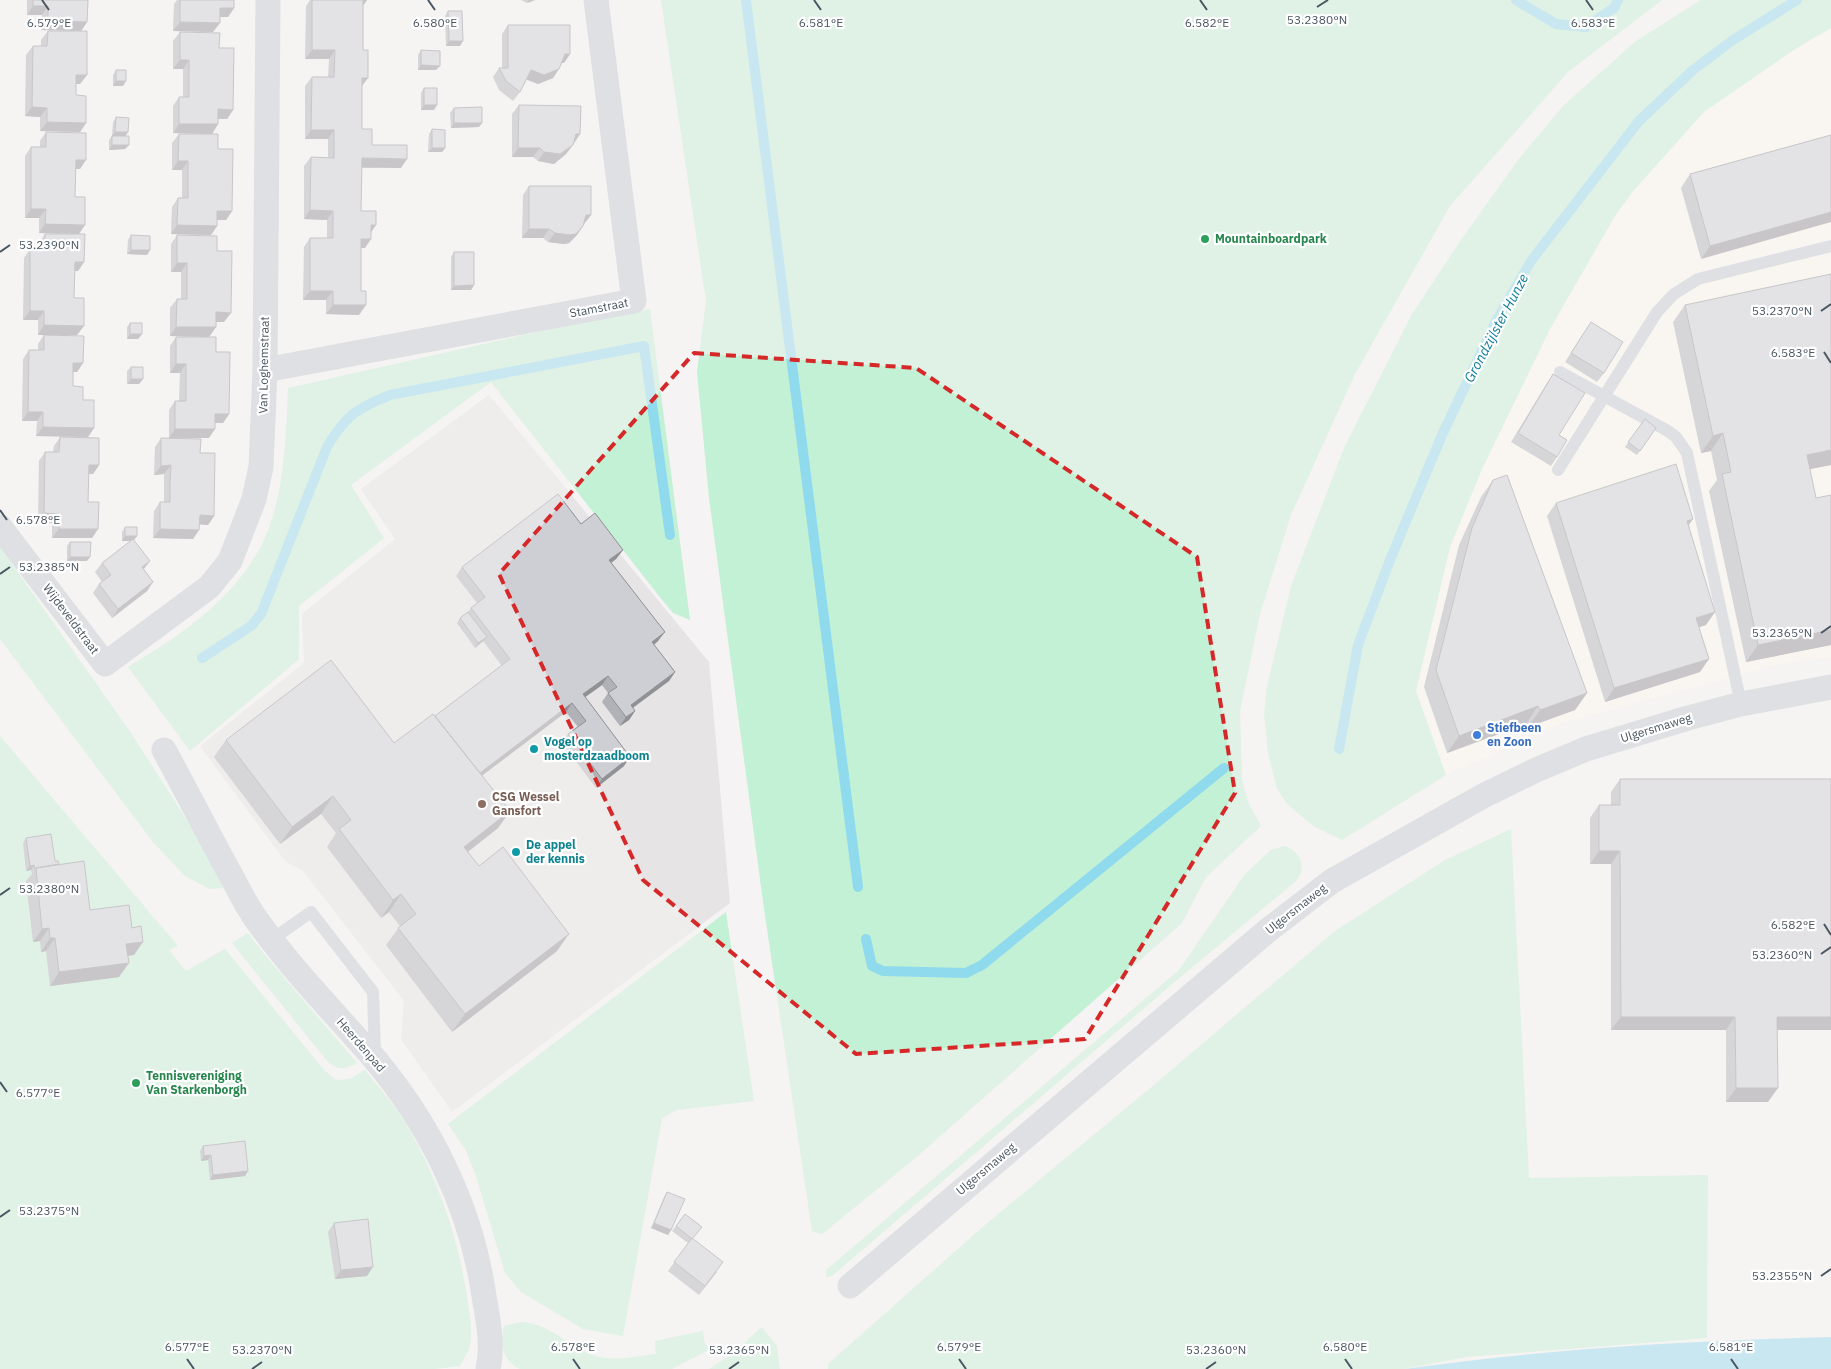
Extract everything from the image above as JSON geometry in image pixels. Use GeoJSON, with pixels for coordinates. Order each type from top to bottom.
{"type":"FeatureCollection","features":[{"type":"Feature","properties":{"kind":"street","name":"Van Loghemstraat"},"geometry":{"type":"LineString","coordinates":[[105,664],[209,587],[230,561],[254,499],[261,467],[265,370],[268,0]]}},
{"type":"Feature","properties":{"kind":"street","name":"Stamstraat"},"geometry":{"type":"LineString","coordinates":[[265,370],[634,301],[596,0]]}},
{"type":"Feature","properties":{"kind":"street","name":"Wijdeveldstraat"},"geometry":{"type":"LineString","coordinates":[[0,527],[105,664]]}},
{"type":"Feature","properties":{"kind":"street","name":"Ulgersmaweg"},"geometry":{"type":"LineString","coordinates":[[850,1286],[1259,938],[1332,881],[1483,796],[1536,770],[1586,750],[1688,718],[1741,704],[1831,687]]}},
{"type":"Feature","properties":{"kind":"street","name":"Heerdenpad"},"geometry":{"type":"LineString","coordinates":[[164,750],[254,918],[375,1059],[404,1097],[430,1138],[463,1212],[480,1274],[490,1343],[491,1358],[488,1369]]}},
{"type":"Feature","properties":{"kind":"lane"},"geometry":{"type":"LineString","coordinates":[[1558,470],[1657,312],[1686,285],[1698,279],[1831,246]]}},
{"type":"Feature","properties":{"kind":"lane"},"geometry":{"type":"LineString","coordinates":[[1560,372],[1668,431],[1676,437],[1687,453],[1741,704]]}},
{"type":"Feature","properties":{"kind":"lane"},"geometry":{"type":"LineString","coordinates":[[271,940],[311,912],[372,992],[375,1059]]}},
{"type":"Feature","properties":{"kind":"highlighted area"},"geometry":{"type":"Polygon","coordinates":[[[694,353],[916,368],[1197,557],[1235,793],[1085,1039],[856,1054],[643,880],[499,574],[694,353]]]}},
{"type":"Feature","properties":{"kind":"shaded area"},"geometry":{"type":"Polygon","coordinates":[[[1831,28],[1831,658],[1787,662],[1565,722],[1446,775],[1416,691],[1450,547],[1482,469],[1550,329],[1615,216],[1633,191],[1704,112],[1795,49],[1831,28]]]}},
{"type":"Feature","properties":{"kind":"shaded area","name":"CSG Wessel Gansfort"},"geometry":{"type":"Polygon","coordinates":[[[489,395],[709,662],[730,903],[452,1112],[401,1039],[404,1001],[303,871],[285,861],[200,746],[304,663],[302,614],[395,539],[361,489],[489,395]]]}},
{"type":"Feature","properties":{"kind":"green space"},"geometry":{"type":"Polygon","coordinates":[[[661,0],[1662,0],[1568,72],[1450,206],[1355,374],[1291,515],[1260,614],[1240,711],[1242,780],[1249,804],[1261,826],[1206,877],[1182,923],[912,1161],[822,1234],[812,1231],[764,909],[709,498],[697,372],[706,301],[661,0]]]}},
{"type":"Feature","properties":{"kind":"green space"},"geometry":{"type":"Polygon","coordinates":[[[1701,0],[1831,0],[1831,28],[1795,49],[1704,112],[1633,191],[1615,216],[1550,329],[1482,469],[1450,547],[1416,691],[1446,775],[1342,840],[1313,826],[1288,805],[1277,789],[1268,753],[1264,714],[1267,686],[1291,586],[1344,448],[1412,314],[1461,240],[1518,160],[1564,105],[1636,41],[1701,0]]]}},
{"type":"Feature","properties":{"kind":"green space"},"geometry":{"type":"Polygon","coordinates":[[[650,309],[690,620],[673,613],[491,382],[351,485],[384,538],[299,606],[299,659],[190,751],[128,667],[170,640],[210,609],[245,572],[258,551],[269,528],[282,476],[288,388],[546,330],[650,309]]]}},
{"type":"Feature","properties":{"kind":"green space"},"geometry":{"type":"Polygon","coordinates":[[[0,547],[133,736],[211,858],[223,888],[210,889],[185,876],[153,842],[0,639],[0,547]]]}},
{"type":"Feature","properties":{"kind":"green space","name":"Tennisvereniging Van Starkenborgh"},"geometry":{"type":"Polygon","coordinates":[[[0,736],[178,946],[169,950],[186,971],[225,949],[324,1070],[336,1080],[350,1079],[365,1070],[386,1096],[418,1145],[438,1189],[453,1233],[464,1280],[471,1332],[469,1349],[460,1366],[434,1369],[0,1369],[0,736]]]}},
{"type":"Feature","properties":{"kind":"green space"},"geometry":{"type":"Polygon","coordinates":[[[1511,829],[1529,1178],[1708,1175],[1707,1338],[1466,1357],[1404,1369],[828,1369],[828,1364],[986,1224],[1148,1090],[1335,931],[1445,860],[1511,829]]]}},
{"type":"Feature","properties":{"kind":"green space"},"geometry":{"type":"Polygon","coordinates":[[[1285,846],[1295,852],[1301,861],[1301,871],[1296,881],[1183,975],[832,1276],[826,1277],[826,1270],[1179,970],[1245,874],[1271,850],[1285,846]]]}},
{"type":"Feature","properties":{"kind":"green space"},"geometry":{"type":"Polygon","coordinates":[[[726,912],[754,1101],[677,1110],[662,1118],[623,1336],[583,1329],[521,1292],[505,1273],[475,1173],[465,1149],[448,1124],[726,912]]]}},
{"type":"Feature","properties":{"kind":"green space"},"geometry":{"type":"Polygon","coordinates":[[[248,933],[357,1063],[349,1067],[339,1068],[328,1062],[232,943],[248,933]]]}},
{"type":"Feature","properties":{"kind":"green space"},"geometry":{"type":"Polygon","coordinates":[[[521,1322],[540,1326],[581,1350],[598,1357],[623,1358],[656,1354],[655,1341],[703,1331],[704,1341],[709,1350],[672,1369],[520,1369],[514,1366],[506,1357],[502,1339],[504,1326],[521,1322]]]}},
{"type":"Feature","properties":{"kind":"green space"},"geometry":{"type":"Polygon","coordinates":[[[762,1327],[777,1346],[780,1369],[709,1369],[732,1354],[762,1327]]]}},
{"type":"Feature","properties":{"kind":"water"},"geometry":{"type":"Polygon","coordinates":[[[1831,1337],[1831,1369],[1405,1369],[1564,1351],[1724,1341],[1831,1337]]]}},
{"type":"Feature","properties":{"kind":"building"},"geometry":{"type":"Polygon","coordinates":[[[33,0],[88,0],[87,22],[48,21],[48,6],[33,6],[33,0]]]}},
{"type":"Feature","properties":{"kind":"building"},"geometry":{"type":"Polygon","coordinates":[[[180,0],[234,0],[234,8],[220,8],[220,23],[180,22],[180,0]]]}},
{"type":"Feature","properties":{"kind":"building"},"geometry":{"type":"Polygon","coordinates":[[[312,0],[363,0],[363,50],[368,50],[368,78],[362,78],[362,129],[372,129],[372,145],[407,145],[407,159],[362,158],[361,211],[376,211],[376,225],[371,225],[371,239],[361,239],[361,291],[366,291],[366,305],[333,305],[333,291],[310,291],[310,238],[333,238],[333,211],[310,210],[311,157],[334,158],[334,130],[311,130],[312,77],[334,77],[335,50],[312,50],[312,0]]]}},
{"type":"Feature","properties":{"kind":"building"},"geometry":{"type":"Polygon","coordinates":[[[448,11],[462,11],[463,41],[449,41],[448,11]]]}},
{"type":"Feature","properties":{"kind":"building"},"geometry":{"type":"Polygon","coordinates":[[[508,25],[570,25],[570,54],[565,54],[559,69],[544,75],[531,70],[520,92],[506,81],[499,68],[508,68],[508,25]]]}},
{"type":"Feature","properties":{"kind":"building"},"geometry":{"type":"Polygon","coordinates":[[[48,31],[87,31],[87,75],[76,75],[76,95],[86,96],[86,123],[47,122],[47,108],[32,107],[33,46],[47,46],[48,31]]]}},
{"type":"Feature","properties":{"kind":"building"},"geometry":{"type":"Polygon","coordinates":[[[180,32],[220,33],[219,48],[234,48],[233,110],[218,109],[218,124],[179,124],[179,97],[189,97],[189,60],[180,60],[180,32]]]}},
{"type":"Feature","properties":{"kind":"building"},"geometry":{"type":"Polygon","coordinates":[[[421,50],[440,51],[440,66],[421,65],[421,50]]]}},
{"type":"Feature","properties":{"kind":"building"},"geometry":{"type":"Polygon","coordinates":[[[116,70],[126,70],[126,81],[116,81],[116,70]]]}},
{"type":"Feature","properties":{"kind":"building"},"geometry":{"type":"Polygon","coordinates":[[[424,88],[437,88],[437,105],[424,105],[424,88]]]}},
{"type":"Feature","properties":{"kind":"building"},"geometry":{"type":"Polygon","coordinates":[[[519,105],[581,106],[580,134],[576,134],[573,145],[560,154],[544,152],[540,148],[518,148],[519,105]]]}},
{"type":"Feature","properties":{"kind":"building"},"geometry":{"type":"Polygon","coordinates":[[[482,107],[482,123],[454,123],[454,108],[482,107]]]}},
{"type":"Feature","properties":{"kind":"building"},"geometry":{"type":"Polygon","coordinates":[[[116,117],[129,118],[128,132],[115,132],[116,117]]]}},
{"type":"Feature","properties":{"kind":"building"},"geometry":{"type":"Polygon","coordinates":[[[432,129],[445,130],[445,148],[432,148],[432,129]]]}},
{"type":"Feature","properties":{"kind":"building"},"geometry":{"type":"Polygon","coordinates":[[[46,132],[86,133],[86,160],[76,160],[75,197],[85,197],[85,225],[45,224],[46,209],[31,209],[31,147],[46,147],[46,132]]]}},
{"type":"Feature","properties":{"kind":"building"},"geometry":{"type":"Polygon","coordinates":[[[179,134],[218,134],[218,149],[233,149],[232,211],[217,211],[217,226],[177,225],[178,198],[188,198],[188,161],[178,161],[179,134]]]}},
{"type":"Feature","properties":{"kind":"building"},"geometry":{"type":"Polygon","coordinates":[[[1831,135],[1831,212],[1710,246],[1690,174],[1831,135]]]}},
{"type":"Feature","properties":{"kind":"building"},"geometry":{"type":"Polygon","coordinates":[[[112,136],[129,136],[129,145],[112,145],[112,136]]]}},
{"type":"Feature","properties":{"kind":"building"},"geometry":{"type":"Polygon","coordinates":[[[529,186],[591,186],[591,215],[586,215],[583,226],[576,234],[555,233],[549,229],[529,229],[529,186]]]}},
{"type":"Feature","properties":{"kind":"building"},"geometry":{"type":"Polygon","coordinates":[[[45,234],[85,234],[84,262],[75,262],[74,298],[84,298],[84,326],[44,325],[44,311],[30,311],[30,249],[45,249],[45,234]]]}},
{"type":"Feature","properties":{"kind":"building"},"geometry":{"type":"Polygon","coordinates":[[[131,235],[150,236],[150,250],[131,250],[131,235]]]}},
{"type":"Feature","properties":{"kind":"building"},"geometry":{"type":"Polygon","coordinates":[[[177,235],[217,236],[217,251],[232,251],[231,313],[216,312],[216,327],[176,327],[177,299],[187,299],[187,263],[177,263],[177,235]]]}},
{"type":"Feature","properties":{"kind":"building"},"geometry":{"type":"Polygon","coordinates":[[[454,252],[474,252],[474,285],[454,286],[454,252]]]}},
{"type":"Feature","properties":{"kind":"building"},"geometry":{"type":"Polygon","coordinates":[[[1831,274],[1831,450],[1807,455],[1816,498],[1831,495],[1831,630],[1758,645],[1722,474],[1731,472],[1723,433],[1713,436],[1685,305],[1831,274]]]}},
{"type":"Feature","properties":{"kind":"building"},"geometry":{"type":"Polygon","coordinates":[[[1591,322],[1623,342],[1604,373],[1571,353],[1591,322]]]}},
{"type":"Feature","properties":{"kind":"building"},"geometry":{"type":"Polygon","coordinates":[[[130,323],[142,323],[142,334],[130,334],[130,323]]]}},
{"type":"Feature","properties":{"kind":"building"},"geometry":{"type":"Polygon","coordinates":[[[44,335],[84,336],[83,363],[73,363],[73,386],[83,387],[83,400],[94,400],[94,428],[43,427],[43,412],[28,412],[29,350],[44,350],[44,335]]]}},
{"type":"Feature","properties":{"kind":"building"},"geometry":{"type":"Polygon","coordinates":[[[176,337],[216,337],[216,352],[230,352],[229,414],[215,414],[215,429],[175,429],[175,401],[186,401],[186,364],[176,364],[176,337]]]}},
{"type":"Feature","properties":{"kind":"building"},"geometry":{"type":"Polygon","coordinates":[[[131,367],[143,367],[143,379],[131,379],[131,367]]]}},
{"type":"Feature","properties":{"kind":"building"},"geometry":{"type":"Polygon","coordinates":[[[1553,374],[1585,393],[1559,435],[1567,440],[1557,457],[1518,433],[1553,374]]]}},
{"type":"Feature","properties":{"kind":"building"},"geometry":{"type":"Polygon","coordinates":[[[1645,419],[1656,428],[1640,451],[1628,442],[1645,419]]]}},
{"type":"Feature","properties":{"kind":"building"},"geometry":{"type":"Polygon","coordinates":[[[60,437],[99,438],[99,465],[89,465],[88,502],[99,502],[98,529],[59,529],[59,514],[44,513],[45,452],[59,452],[60,437]]]}},
{"type":"Feature","properties":{"kind":"building"},"geometry":{"type":"Polygon","coordinates":[[[161,438],[201,439],[200,453],[215,453],[214,516],[200,515],[199,530],[160,529],[160,502],[170,502],[171,465],[161,466],[161,438]]]}},
{"type":"Feature","properties":{"kind":"building"},"geometry":{"type":"Polygon","coordinates":[[[1676,464],[1693,519],[1687,521],[1715,612],[1696,618],[1709,659],[1614,688],[1556,503],[1676,464]]]}},
{"type":"Feature","properties":{"kind":"building"},"geometry":{"type":"Polygon","coordinates":[[[1507,475],[1587,693],[1540,710],[1538,706],[1459,736],[1436,670],[1472,528],[1493,480],[1507,475]]]}},
{"type":"Feature","properties":{"kind":"building"},"geometry":{"type":"Polygon","coordinates":[[[558,494],[581,524],[595,513],[623,550],[609,560],[665,632],[652,642],[675,672],[631,705],[635,711],[626,717],[608,693],[617,687],[608,676],[583,694],[630,757],[602,779],[568,734],[586,721],[572,703],[480,773],[435,716],[510,659],[471,608],[485,597],[462,567],[558,494]]]}},
{"type":"Feature","properties":{"kind":"building"},"geometry":{"type":"Polygon","coordinates":[[[125,527],[137,527],[137,536],[125,536],[125,527]]]}},
{"type":"Feature","properties":{"kind":"building"},"geometry":{"type":"Polygon","coordinates":[[[133,539],[150,561],[142,567],[153,582],[118,609],[99,584],[111,575],[102,563],[133,539]]]}},
{"type":"Feature","properties":{"kind":"building"},"geometry":{"type":"Polygon","coordinates":[[[70,542],[91,542],[90,557],[70,557],[70,542]]]}},
{"type":"Feature","properties":{"kind":"building"},"geometry":{"type":"Polygon","coordinates":[[[468,612],[487,637],[478,643],[460,618],[468,612]]]}},
{"type":"Feature","properties":{"kind":"building"},"geometry":{"type":"Polygon","coordinates":[[[331,660],[394,743],[433,714],[510,811],[464,847],[479,866],[503,847],[569,934],[465,1014],[398,928],[416,914],[401,894],[393,900],[339,829],[351,820],[333,796],[292,827],[226,740],[331,660]]]}},
{"type":"Feature","properties":{"kind":"building"},"geometry":{"type":"Polygon","coordinates":[[[1620,779],[1831,779],[1831,1017],[1777,1017],[1778,1088],[1736,1088],[1735,1017],[1621,1017],[1620,851],[1599,851],[1599,805],[1620,805],[1620,779]]]}},
{"type":"Feature","properties":{"kind":"building"},"geometry":{"type":"Polygon","coordinates":[[[51,834],[55,861],[58,861],[59,864],[35,869],[34,865],[30,866],[26,838],[51,834]]]}},
{"type":"Feature","properties":{"kind":"building"},"geometry":{"type":"Polygon","coordinates":[[[84,861],[90,910],[129,905],[132,928],[141,926],[143,942],[126,944],[129,963],[59,972],[55,938],[50,938],[49,928],[42,929],[36,868],[84,861]]]}},
{"type":"Feature","properties":{"kind":"building"},"geometry":{"type":"Polygon","coordinates":[[[245,1141],[248,1171],[213,1175],[211,1155],[204,1156],[203,1146],[245,1141]]]}},
{"type":"Feature","properties":{"kind":"building"},"geometry":{"type":"Polygon","coordinates":[[[667,1192],[685,1199],[671,1230],[654,1223],[667,1192]]]}},
{"type":"Feature","properties":{"kind":"building"},"geometry":{"type":"Polygon","coordinates":[[[685,1214],[702,1227],[692,1239],[676,1226],[685,1214]]]}},
{"type":"Feature","properties":{"kind":"building"},"geometry":{"type":"Polygon","coordinates":[[[368,1219],[373,1267],[341,1270],[334,1223],[368,1219]]]}},
{"type":"Feature","properties":{"kind":"building"},"geometry":{"type":"Polygon","coordinates":[[[692,1238],[723,1262],[705,1286],[674,1262],[692,1238]]]}},
{"type":"Feature","properties":{"kind":"waterway"},"geometry":{"type":"LineString","coordinates":[[746,0],[858,887]]}},
{"type":"Feature","properties":{"kind":"waterway"},"geometry":{"type":"LineString","coordinates":[[1516,0],[1556,24],[1586,27],[1614,8],[1618,0]]}},
{"type":"Feature","properties":{"kind":"waterway","name":"Grondzijlster Hunze"},"geometry":{"type":"LineString","coordinates":[[1339,749],[1358,645],[1390,560],[1442,435],[1495,323],[1531,261],[1639,121],[1693,70],[1733,40],[1797,0]]}},
{"type":"Feature","properties":{"kind":"waterway"},"geometry":{"type":"LineString","coordinates":[[202,658],[251,626],[261,614],[327,447],[346,420],[353,414],[369,404],[390,395],[644,346],[670,535]]}},
{"type":"Feature","properties":{"kind":"waterway"},"geometry":{"type":"LineString","coordinates":[[866,939],[872,966],[883,971],[966,973],[982,965],[1224,768]]}},
{"type":"Feature","properties":{"kind":"place","name":"Mountainboardpark"},"geometry":{"type":"Point","coordinates":[1205,239]}},
{"type":"Feature","properties":{"kind":"place","name":"Stiefbeen en Zoon"},"geometry":{"type":"Point","coordinates":[1477,735]}},
{"type":"Feature","properties":{"kind":"place","name":"Vogel op mosterdzaadboom"},"geometry":{"type":"Point","coordinates":[534,749]}},
{"type":"Feature","properties":{"kind":"place","name":"CSG Wessel Gansfort"},"geometry":{"type":"Point","coordinates":[482,804]}},
{"type":"Feature","properties":{"kind":"place","name":"De appel der kennis"},"geometry":{"type":"Point","coordinates":[516,852]}},
{"type":"Feature","properties":{"kind":"place","name":"Tennisvereniging Van Starkenborgh"},"geometry":{"type":"Point","coordinates":[136,1083]}}]}
